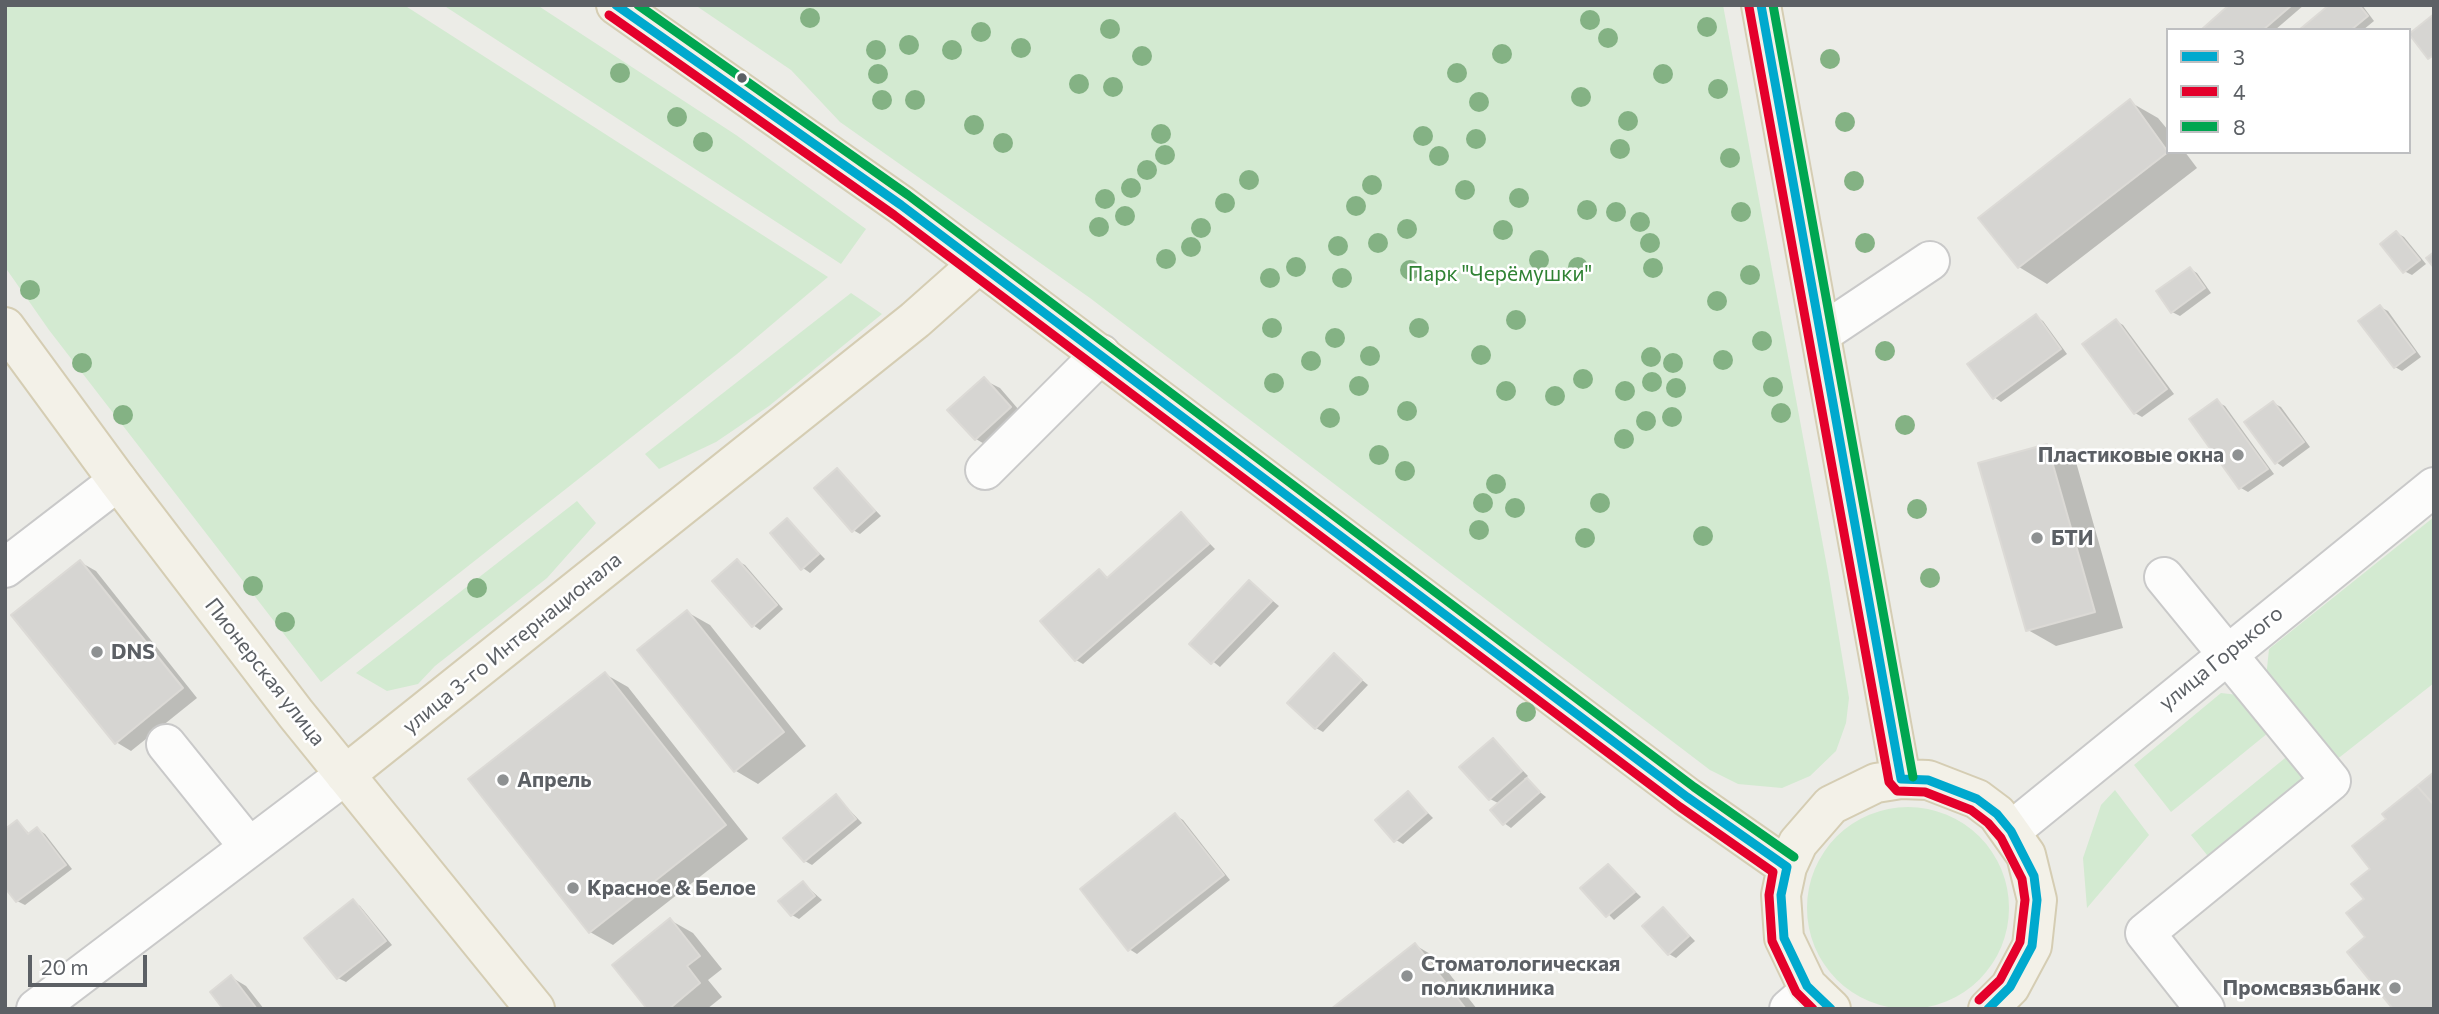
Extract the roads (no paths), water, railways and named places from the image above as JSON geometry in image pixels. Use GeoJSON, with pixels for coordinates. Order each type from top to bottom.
{"type":"FeatureCollection","features":[{"type":"Feature","properties":{"kind":"main road"},"geometry":{"type":"LineString","coordinates":[[616,5],[901,205],[977,265],[1101,354],[1687,797],[1787,867]]}},
{"type":"Feature","properties":{"kind":"main road"},"geometry":{"type":"LineString","coordinates":[[1761,5],[1901,779]]}},
{"type":"Feature","properties":{"kind":"main road","name":"улица 3-го Интернационала"},"geometry":{"type":"LineString","coordinates":[[345,775],[915,320],[977,265]]}},
{"type":"Feature","properties":{"kind":"main road","name":"Пионерская улица"},"geometry":{"type":"LineString","coordinates":[[5,327],[118,481],[345,775],[535,1009]]}},
{"type":"Feature","properties":{"kind":"main road"},"geometry":{"type":"LineString","coordinates":[[1810,1003],[1784,938],[1781,895],[1787,867],[1798,843],[1831,805],[1876,783],[1901,779],[1928,780],[1976,799],[1997,814],[2026,855],[2034,876],[2036,923],[2023,968],[2010,988],[1988,1009]]}},
{"type":"Feature","properties":{"kind":"street"},"geometry":{"type":"LineString","coordinates":[[1821,334],[1930,261]]}},
{"type":"Feature","properties":{"kind":"street"},"geometry":{"type":"LineString","coordinates":[[985,470],[1101,354]]}},
{"type":"Feature","properties":{"kind":"street"},"geometry":{"type":"LineString","coordinates":[[5,568],[118,481]]}},
{"type":"Feature","properties":{"kind":"street","name":"улица Горького"},"geometry":{"type":"LineString","coordinates":[[2011,831],[2227,652],[2434,487]]}},
{"type":"Feature","properties":{"kind":"street"},"geometry":{"type":"LineString","coordinates":[[2164,578],[2331,781],[2145,933],[2205,1009]]}},
{"type":"Feature","properties":{"kind":"street"},"geometry":{"type":"LineString","coordinates":[[166,744],[249,847]]}},
{"type":"Feature","properties":{"kind":"street","name":"улица 3-го Интернационала"},"geometry":{"type":"LineString","coordinates":[[36,1009],[345,775]]}},
{"type":"Feature","properties":{"kind":"place","name":"Пластиковые окна"},"geometry":{"type":"Point","coordinates":[2238,455]}},
{"type":"Feature","properties":{"kind":"place","name":"БТИ"},"geometry":{"type":"Point","coordinates":[2037,538]}},
{"type":"Feature","properties":{"kind":"place","name":"DNS"},"geometry":{"type":"Point","coordinates":[97,652]}},
{"type":"Feature","properties":{"kind":"place","name":"Апрель"},"geometry":{"type":"Point","coordinates":[503,780]}},
{"type":"Feature","properties":{"kind":"place","name":"Красное & Белое"},"geometry":{"type":"Point","coordinates":[573,888]}},
{"type":"Feature","properties":{"kind":"place","name":"Стоматологическая поликлиника"},"geometry":{"type":"Point","coordinates":[1407,976]}},
{"type":"Feature","properties":{"kind":"place","name":"Промсвязьбанк"},"geometry":{"type":"Point","coordinates":[2395,988]}},
{"type":"Feature","properties":{"kind":"park label","name":"Парк \"Черёмушки\""},"geometry":{"type":"Point","coordinates":[1500,274]}}]}
